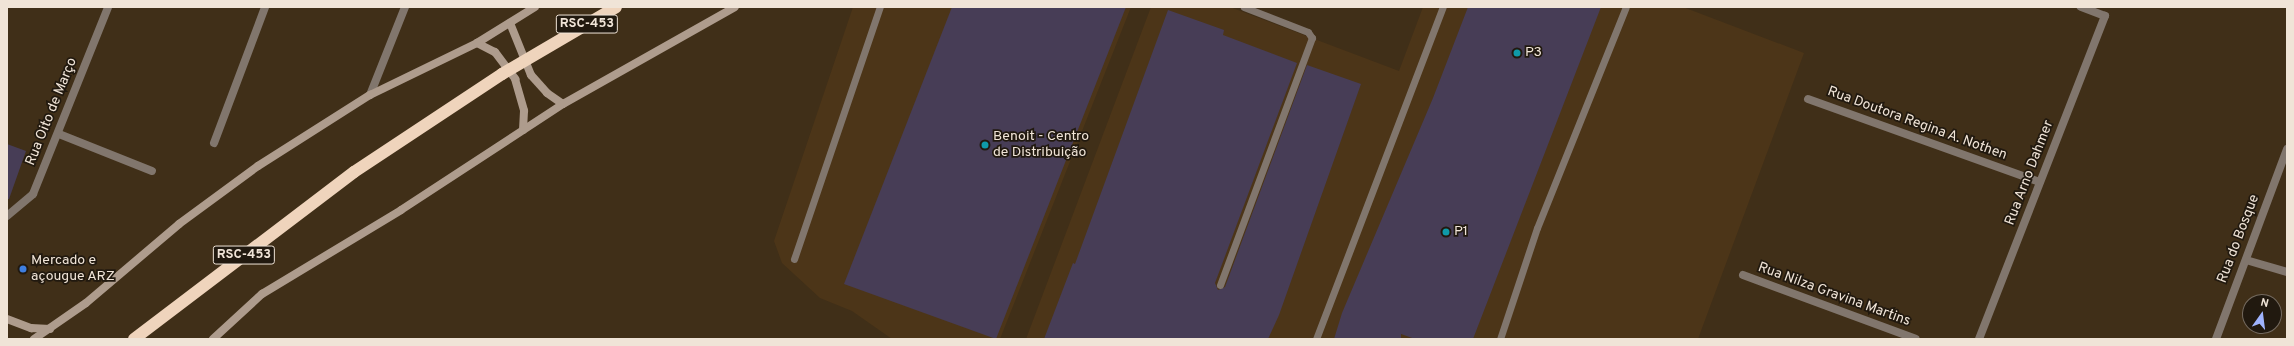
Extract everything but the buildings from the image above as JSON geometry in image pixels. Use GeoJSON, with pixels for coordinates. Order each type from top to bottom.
{"type":"FeatureCollection","features":[{"type":"Feature","properties":{"kind":"highway","name":"RSC-453"},"geometry":{"type":"LineString","coordinates":[[134,339],[354,172],[502,74],[616,7]]}},
{"type":"Feature","properties":{"kind":"main road"},"geometry":{"type":"LineString","coordinates":[[34,339],[51,329],[86,303],[179,224],[258,166],[370,95],[477,43],[535,7]]}},
{"type":"Feature","properties":{"kind":"main road"},"geometry":{"type":"LineString","coordinates":[[213,339],[262,294],[401,210],[563,104],[735,7]]}},
{"type":"Feature","properties":{"kind":"main road"},"geometry":{"type":"LineString","coordinates":[[510,23],[531,75],[547,93],[563,104]]}},
{"type":"Feature","properties":{"kind":"main road"},"geometry":{"type":"LineString","coordinates":[[477,43],[495,52],[515,78],[524,111],[523,130]]}},
{"type":"Feature","properties":{"kind":"main road"},"geometry":{"type":"LineString","coordinates":[[7,319],[31,328],[51,329]]}},
{"type":"Feature","properties":{"kind":"street","name":"Rua Oito de Março"},"geometry":{"type":"LineString","coordinates":[[7,216],[33,194],[59,134],[108,7]]}},
{"type":"Feature","properties":{"kind":"street"},"geometry":{"type":"LineString","coordinates":[[214,143],[265,7]]}},
{"type":"Feature","properties":{"kind":"street"},"geometry":{"type":"LineString","coordinates":[[370,95],[405,7]]}},
{"type":"Feature","properties":{"kind":"street","name":"Rua Arno Dahmer"},"geometry":{"type":"LineString","coordinates":[[1979,339],[2105,16],[2081,7]]}},
{"type":"Feature","properties":{"kind":"street","name":"Rua Doutora Regina A. Nothen"},"geometry":{"type":"LineString","coordinates":[[1808,99],[2040,182]]}},
{"type":"Feature","properties":{"kind":"street"},"geometry":{"type":"LineString","coordinates":[[59,134],[152,171]]}},
{"type":"Feature","properties":{"kind":"street","name":"Rua do Bosque"},"geometry":{"type":"LineString","coordinates":[[2216,339],[2287,149]]}},
{"type":"Feature","properties":{"kind":"street"},"geometry":{"type":"LineString","coordinates":[[2246,260],[2287,272]]}},
{"type":"Feature","properties":{"kind":"street","name":"Rua Nilza Gravina Martins"},"geometry":{"type":"LineString","coordinates":[[1743,275],[1916,339]]}},
{"type":"Feature","properties":{"kind":"lane"},"geometry":{"type":"LineString","coordinates":[[794,258],[880,7]]}},
{"type":"Feature","properties":{"kind":"lane"},"geometry":{"type":"LineString","coordinates":[[1220,285],[1312,38],[1308,32],[1244,7]]}},
{"type":"Feature","properties":{"kind":"lane"},"geometry":{"type":"LineString","coordinates":[[1316,339],[1443,7]]}},
{"type":"Feature","properties":{"kind":"lane"},"geometry":{"type":"LineString","coordinates":[[1500,339],[1537,228],[1626,7]]}},
{"type":"Feature","properties":{"kind":"shaded area","name":"Benoit - Centro de Distribuição"},"geometry":{"type":"Polygon","coordinates":[[[853,7],[1131,7],[1000,339],[892,339],[852,311],[820,298],[782,263],[774,241],[853,7]]]}},
{"type":"Feature","properties":{"kind":"shaded area"},"geometry":{"type":"Polygon","coordinates":[[[1151,7],[1230,7],[1399,71],[1423,7],[1683,7],[1804,53],[1698,339],[1026,339],[1151,7]]]}},
{"type":"Feature","properties":{"kind":"place","name":"P3"},"geometry":{"type":"Point","coordinates":[1517,53]}},
{"type":"Feature","properties":{"kind":"place","name":"Benoit - Centro de Distribuição"},"geometry":{"type":"Point","coordinates":[985,145]}},
{"type":"Feature","properties":{"kind":"place","name":"P1"},"geometry":{"type":"Point","coordinates":[1446,232]}},
{"type":"Feature","properties":{"kind":"place","name":"Mercado e açougue ARZ"},"geometry":{"type":"Point","coordinates":[23,269]}}]}
